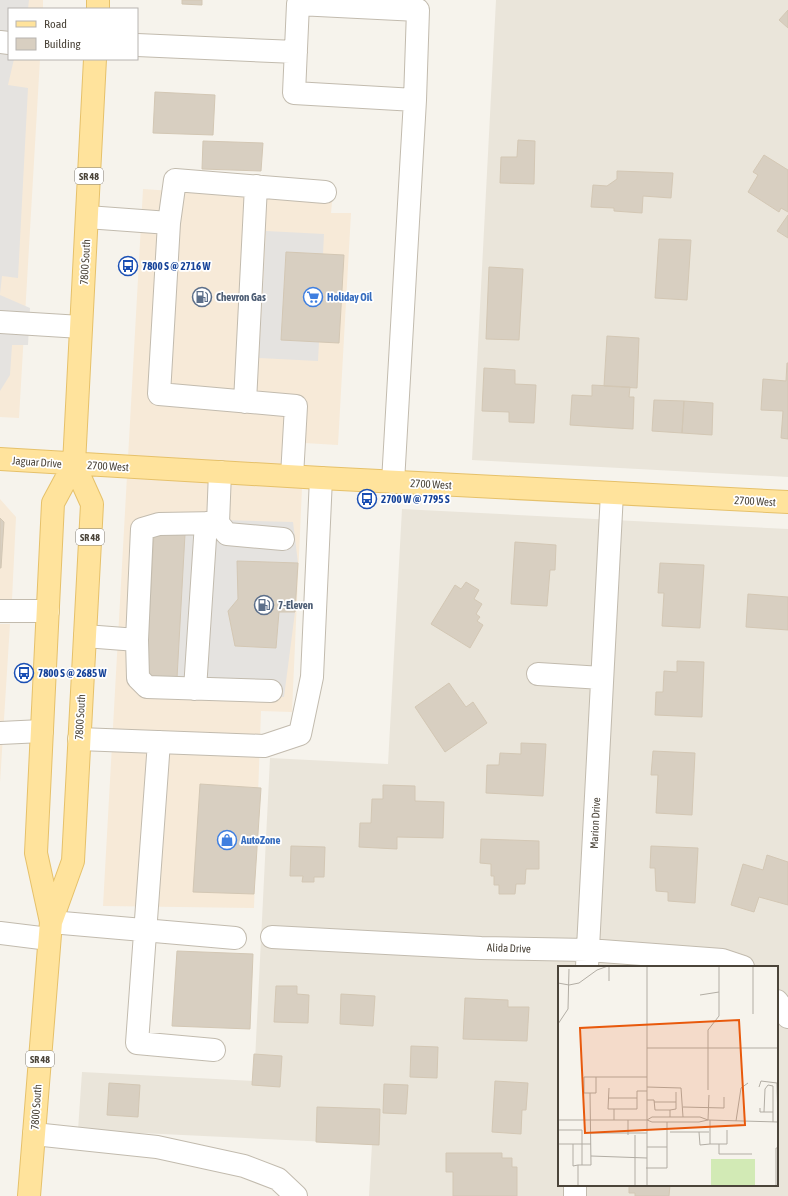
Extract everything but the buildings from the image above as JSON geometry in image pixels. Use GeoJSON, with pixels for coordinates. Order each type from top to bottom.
{"type":"FeatureCollection","features":[{"type":"Feature","properties":{"kind":"main road","name":"7800 South"},"geometry":{"type":"LineString","coordinates":[[50,930],[36,853],[48,611],[54,504],[74,464],[95,60]]}},
{"type":"Feature","properties":{"kind":"main road","name":"Jaguar Drive"},"geometry":{"type":"LineString","coordinates":[[0,460],[74,464]]}},
{"type":"Feature","properties":{"kind":"main road","name":"7800 South"},"geometry":{"type":"LineString","coordinates":[[29,1196],[50,930],[73,861],[92,504],[74,464]]}},
{"type":"Feature","properties":{"kind":"main road","name":"2700 West"},"geometry":{"type":"LineString","coordinates":[[74,464],[788,502]]}},
{"type":"Feature","properties":{"kind":"street"},"geometry":{"type":"LineString","coordinates":[[393,482],[415,100],[418,10],[298,4],[294,93],[415,100]]}},
{"type":"Feature","properties":{"kind":"street"},"geometry":{"type":"LineString","coordinates":[[138,45],[198,46],[296,52]]}},
{"type":"Feature","properties":{"kind":"street"},"geometry":{"type":"LineString","coordinates":[[292,476],[296,406],[159,394],[169,223],[174,180],[325,192]]}},
{"type":"Feature","properties":{"kind":"street"},"geometry":{"type":"LineString","coordinates":[[245,402],[256,186]]}},
{"type":"Feature","properties":{"kind":"street"},"geometry":{"type":"LineString","coordinates":[[87,217],[169,223]]}},
{"type":"Feature","properties":{"kind":"street"},"geometry":{"type":"LineString","coordinates":[[0,322],[82,327]]}},
{"type":"Feature","properties":{"kind":"street"},"geometry":{"type":"LineString","coordinates":[[195,689],[212,523],[220,472]]}},
{"type":"Feature","properties":{"kind":"street"},"geometry":{"type":"LineString","coordinates":[[79,740],[264,746],[300,734],[312,676],[321,478]]}},
{"type":"Feature","properties":{"kind":"street","name":"Marion Drive"},"geometry":{"type":"LineString","coordinates":[[588,959],[612,493]]}},
{"type":"Feature","properties":{"kind":"street"},"geometry":{"type":"LineString","coordinates":[[270,691],[147,687],[138,678],[137,640],[142,529],[159,524],[212,523],[228,534],[283,539]]}},
{"type":"Feature","properties":{"kind":"street"},"geometry":{"type":"LineString","coordinates":[[0,611],[48,611]]}},
{"type":"Feature","properties":{"kind":"street"},"geometry":{"type":"LineString","coordinates":[[85,636],[137,640]]}},
{"type":"Feature","properties":{"kind":"street"},"geometry":{"type":"LineString","coordinates":[[538,674],[602,678]]}},
{"type":"Feature","properties":{"kind":"street"},"geometry":{"type":"LineString","coordinates":[[0,732],[42,731]]}},
{"type":"Feature","properties":{"kind":"street"},"geometry":{"type":"LineString","coordinates":[[159,742],[137,1043],[214,1050]]}},
{"type":"Feature","properties":{"kind":"street"},"geometry":{"type":"LineString","coordinates":[[0,933],[50,930],[145,931],[234,938]]}},
{"type":"Feature","properties":{"kind":"street","name":"Alida Drive"},"geometry":{"type":"LineString","coordinates":[[272,937],[481,948],[588,959],[722,960],[741,966]]}},
{"type":"Feature","properties":{"kind":"street"},"geometry":{"type":"LineString","coordinates":[[778,1002],[788,1017]]}},
{"type":"Feature","properties":{"kind":"street"},"geometry":{"type":"LineString","coordinates":[[34,1134],[157,1147],[244,1166],[278,1179],[296,1196]]}},
{"type":"Feature","properties":{"kind":"shaded area"},"geometry":{"type":"Polygon","coordinates":[[[0,0],[43,0],[43,8],[8,8],[8,60],[40,60],[19,418],[0,417],[0,0]]]}},
{"type":"Feature","properties":{"kind":"shaded area"},"geometry":{"type":"Polygon","coordinates":[[[0,0],[29,0],[28,8],[8,8],[8,60],[14,60],[8,85],[28,88],[18,278],[2,276],[0,294],[0,0]]]}},
{"type":"Feature","properties":{"kind":"shaded area"},"geometry":{"type":"Polygon","coordinates":[[[496,0],[788,0],[788,477],[472,460],[496,0]]]}},
{"type":"Feature","properties":{"kind":"shaded area"},"geometry":{"type":"Polygon","coordinates":[[[143,189],[332,202],[331,213],[351,213],[338,445],[304,443],[292,712],[261,711],[254,908],[103,906],[143,189]]]}},
{"type":"Feature","properties":{"kind":"shaded area"},"geometry":{"type":"Polygon","coordinates":[[[266,231],[324,234],[323,254],[286,252],[319,342],[318,361],[259,358],[266,231]]]}},
{"type":"Feature","properties":{"kind":"shaded area"},"geometry":{"type":"Polygon","coordinates":[[[0,295],[30,308],[28,345],[12,345],[10,375],[0,391],[0,295]]]}},
{"type":"Feature","properties":{"kind":"shaded area"},"geometry":{"type":"Polygon","coordinates":[[[0,499],[16,517],[11,620],[0,620],[0,499]]]}},
{"type":"Feature","properties":{"kind":"shaded area"},"geometry":{"type":"Polygon","coordinates":[[[402,509],[788,529],[788,1196],[369,1196],[372,1144],[78,1130],[82,1072],[254,1081],[270,758],[388,764],[402,509]]]}},
{"type":"Feature","properties":{"kind":"shaded area"},"geometry":{"type":"Polygon","coordinates":[[[152,518],[293,522],[298,563],[238,599],[228,612],[235,646],[276,648],[279,612],[295,612],[284,697],[144,691],[152,518]]]}},
{"type":"Feature","properties":{"kind":"shaded area"},"geometry":{"type":"Polygon","coordinates":[[[0,624],[10,624],[0,783],[0,624]]]}},
{"type":"Feature","properties":{"kind":"place","name":"7800 S @ 2716 W"},"geometry":{"type":"Point","coordinates":[128,266]}},
{"type":"Feature","properties":{"kind":"place","name":"Chevron Gas"},"geometry":{"type":"Point","coordinates":[202,297]}},
{"type":"Feature","properties":{"kind":"place","name":"Holiday Oil"},"geometry":{"type":"Point","coordinates":[313,297]}},
{"type":"Feature","properties":{"kind":"place","name":"2700 W @ 7795 S"},"geometry":{"type":"Point","coordinates":[367,499]}},
{"type":"Feature","properties":{"kind":"place","name":"7-Eleven"},"geometry":{"type":"Point","coordinates":[264,605]}},
{"type":"Feature","properties":{"kind":"place","name":"7800 S @ 2685 W"},"geometry":{"type":"Point","coordinates":[24,673]}},
{"type":"Feature","properties":{"kind":"place","name":"AutoZone"},"geometry":{"type":"Point","coordinates":[227,840]}}]}
